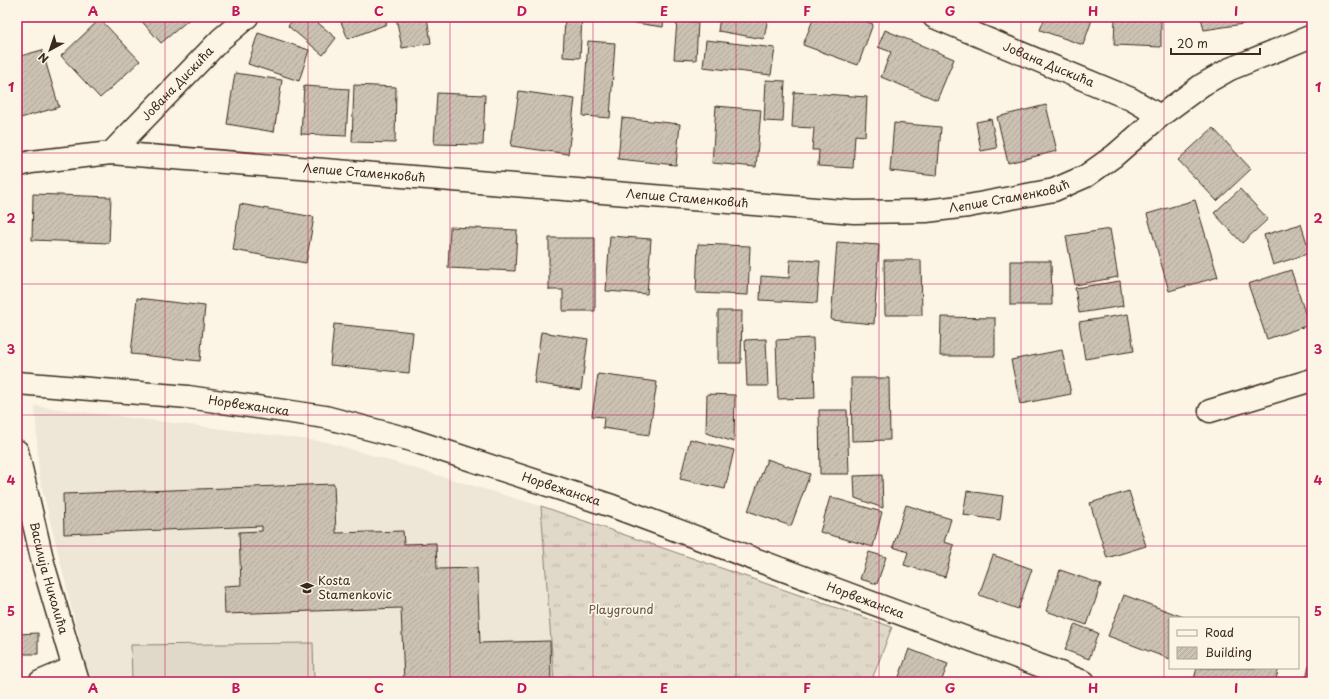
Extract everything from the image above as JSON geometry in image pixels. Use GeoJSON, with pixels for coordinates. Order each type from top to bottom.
{"type":"FeatureCollection","features":[{"type":"Feature","properties":{"kind":"street","name":"Јована Дискића"},"geometry":{"type":"LineString","coordinates":[[110,153],[221,39],[247,17]]}},
{"type":"Feature","properties":{"kind":"street","name":"Јована Дискића"},"geometry":{"type":"LineString","coordinates":[[934,17],[1131,99],[1160,116]]}},
{"type":"Feature","properties":{"kind":"street","name":"Лепше Стаменковић"},"geometry":{"type":"LineString","coordinates":[[17,166],[31,162],[110,153],[854,212],[926,211],[968,206],[1054,190],[1086,176],[1114,156],[1160,116],[1202,85],[1230,69],[1312,36]]}},
{"type":"Feature","properties":{"kind":"street"},"geometry":{"type":"LineString","coordinates":[[1210,411],[1312,380]]}},
{"type":"Feature","properties":{"kind":"street","name":"Норвежанска"},"geometry":{"type":"LineString","coordinates":[[17,383],[188,398],[318,416],[408,439],[612,506],[1084,682]]}},
{"type":"Feature","properties":{"kind":"street","name":"Василија Николића"},"geometry":{"type":"LineString","coordinates":[[17,451],[44,567],[75,675]]}},
{"type":"Feature","properties":{"kind":"street"},"geometry":{"type":"LineString","coordinates":[[40,682],[75,675]]}},
{"type":"Feature","properties":{"kind":"shaded area","name":"Kosta Stamenkovic"},"geometry":{"type":"Polygon","coordinates":[[[35,406],[327,442],[541,506],[554,682],[91,682],[39,476],[35,406]]]}},
{"type":"Feature","properties":{"kind":"green space","name":"Playground"},"geometry":{"type":"Polygon","coordinates":[[[541,506],[892,627],[871,682],[554,682],[541,506]]]}},
{"type":"Feature","properties":{"kind":"green space"},"geometry":{"type":"Polygon","coordinates":[[[313,643],[314,682],[132,682],[131,645],[313,643]]]}},
{"type":"Feature","properties":{"kind":"building"},"geometry":{"type":"Polygon","coordinates":[[[138,17],[192,17],[161,43],[138,17]]]}},
{"type":"Feature","properties":{"kind":"building"},"geometry":{"type":"Polygon","coordinates":[[[295,17],[311,17],[336,38],[323,55],[288,26],[295,17]]]}},
{"type":"Feature","properties":{"kind":"building"},"geometry":{"type":"Polygon","coordinates":[[[339,17],[384,17],[387,24],[348,39],[339,17]]]}},
{"type":"Feature","properties":{"kind":"building"},"geometry":{"type":"Polygon","coordinates":[[[396,17],[427,17],[431,43],[402,48],[396,17]]]}},
{"type":"Feature","properties":{"kind":"building"},"geometry":{"type":"Polygon","coordinates":[[[565,17],[582,17],[580,58],[563,57],[565,17]]]}},
{"type":"Feature","properties":{"kind":"building"},"geometry":{"type":"Polygon","coordinates":[[[615,17],[664,17],[663,27],[615,20],[615,17]]]}},
{"type":"Feature","properties":{"kind":"building"},"geometry":{"type":"Polygon","coordinates":[[[720,17],[768,17],[764,39],[718,31],[720,17]]]}},
{"type":"Feature","properties":{"kind":"building"},"geometry":{"type":"Polygon","coordinates":[[[814,17],[853,17],[873,24],[858,65],[803,45],[814,17]]]}},
{"type":"Feature","properties":{"kind":"building"},"geometry":{"type":"Polygon","coordinates":[[[1045,17],[1093,17],[1083,45],[1040,30],[1045,17]]]}},
{"type":"Feature","properties":{"kind":"building"},"geometry":{"type":"Polygon","coordinates":[[[1115,17],[1161,17],[1161,47],[1114,45],[1115,17]]]}},
{"type":"Feature","properties":{"kind":"building"},"geometry":{"type":"Polygon","coordinates":[[[1201,17],[1242,17],[1243,24],[1204,30],[1201,17]]]}},
{"type":"Feature","properties":{"kind":"building"},"geometry":{"type":"Polygon","coordinates":[[[100,19],[140,61],[100,98],[61,56],[100,19]]]}},
{"type":"Feature","properties":{"kind":"building"},"geometry":{"type":"Polygon","coordinates":[[[677,21],[698,22],[696,60],[674,59],[677,21]]]}},
{"type":"Feature","properties":{"kind":"building"},"geometry":{"type":"Polygon","coordinates":[[[885,30],[954,59],[937,100],[881,77],[891,52],[878,47],[885,30]]]}},
{"type":"Feature","properties":{"kind":"building"},"geometry":{"type":"Polygon","coordinates":[[[258,33],[309,50],[299,81],[248,64],[258,33]]]}},
{"type":"Feature","properties":{"kind":"building"},"geometry":{"type":"Polygon","coordinates":[[[706,40],[775,48],[771,75],[703,67],[706,40]]]}},
{"type":"Feature","properties":{"kind":"building"},"geometry":{"type":"Polygon","coordinates":[[[588,41],[615,43],[610,118],[583,116],[588,41]]]}},
{"type":"Feature","properties":{"kind":"building"},"geometry":{"type":"Polygon","coordinates":[[[42,50],[59,107],[17,119],[17,57],[42,50]]]}},
{"type":"Feature","properties":{"kind":"building"},"geometry":{"type":"Polygon","coordinates":[[[235,73],[282,80],[274,132],[227,124],[235,73]]]}},
{"type":"Feature","properties":{"kind":"building"},"geometry":{"type":"Polygon","coordinates":[[[766,80],[785,81],[783,122],[764,121],[766,80]]]}},
{"type":"Feature","properties":{"kind":"building"},"geometry":{"type":"Polygon","coordinates":[[[354,85],[396,87],[395,143],[352,142],[354,85]]]}},
{"type":"Feature","properties":{"kind":"building"},"geometry":{"type":"Polygon","coordinates":[[[304,86],[349,89],[346,136],[301,134],[304,86]]]}},
{"type":"Feature","properties":{"kind":"building"},"geometry":{"type":"Polygon","coordinates":[[[519,91],[575,99],[568,154],[511,146],[519,91]]]}},
{"type":"Feature","properties":{"kind":"building"},"geometry":{"type":"Polygon","coordinates":[[[794,92],[867,97],[865,136],[855,135],[853,168],[818,166],[819,150],[812,150],[814,128],[792,127],[794,92]]]}},
{"type":"Feature","properties":{"kind":"building"},"geometry":{"type":"Polygon","coordinates":[[[437,93],[485,95],[483,145],[434,144],[437,93]]]}},
{"type":"Feature","properties":{"kind":"building"},"geometry":{"type":"Polygon","coordinates":[[[1046,105],[1057,151],[1008,163],[997,117],[1046,105]]]}},
{"type":"Feature","properties":{"kind":"building"},"geometry":{"type":"Polygon","coordinates":[[[716,106],[761,110],[756,167],[712,163],[716,106]]]}},
{"type":"Feature","properties":{"kind":"building"},"geometry":{"type":"Polygon","coordinates":[[[622,118],[680,124],[676,165],[618,159],[622,118]]]}},
{"type":"Feature","properties":{"kind":"building"},"geometry":{"type":"Polygon","coordinates":[[[991,119],[997,148],[981,151],[976,122],[991,119]]]}},
{"type":"Feature","properties":{"kind":"building"},"geometry":{"type":"Polygon","coordinates":[[[894,123],[941,127],[937,176],[890,171],[894,123]]]}},
{"type":"Feature","properties":{"kind":"building"},"geometry":{"type":"Polygon","coordinates":[[[1213,128],[1251,169],[1217,201],[1178,160],[1213,128]]]}},
{"type":"Feature","properties":{"kind":"building"},"geometry":{"type":"Polygon","coordinates":[[[1240,189],[1268,219],[1242,243],[1214,213],[1240,189]]]}},
{"type":"Feature","properties":{"kind":"building"},"geometry":{"type":"Polygon","coordinates":[[[33,194],[111,197],[109,243],[32,240],[33,194]]]}},
{"type":"Feature","properties":{"kind":"building"},"geometry":{"type":"Polygon","coordinates":[[[1195,200],[1218,277],[1169,291],[1147,214],[1195,200]]]}},
{"type":"Feature","properties":{"kind":"building"},"geometry":{"type":"Polygon","coordinates":[[[240,204],[314,217],[306,263],[233,250],[240,204]]]}},
{"type":"Feature","properties":{"kind":"building"},"geometry":{"type":"Polygon","coordinates":[[[1301,224],[1310,253],[1273,265],[1264,235],[1301,224]]]}},
{"type":"Feature","properties":{"kind":"building"},"geometry":{"type":"Polygon","coordinates":[[[450,227],[517,230],[515,271],[448,268],[450,227]]]}},
{"type":"Feature","properties":{"kind":"building"},"geometry":{"type":"Polygon","coordinates":[[[1110,229],[1118,277],[1075,285],[1066,236],[1110,229]]]}},
{"type":"Feature","properties":{"kind":"building"},"geometry":{"type":"Polygon","coordinates":[[[610,236],[651,239],[647,294],[606,291],[610,236]]]}},
{"type":"Feature","properties":{"kind":"building"},"geometry":{"type":"Polygon","coordinates":[[[549,238],[595,238],[595,311],[563,311],[563,290],[549,290],[549,238]]]}},
{"type":"Feature","properties":{"kind":"building"},"geometry":{"type":"Polygon","coordinates":[[[837,242],[879,245],[874,324],[831,320],[837,242]]]}},
{"type":"Feature","properties":{"kind":"building"},"geometry":{"type":"Polygon","coordinates":[[[698,244],[750,246],[748,295],[696,293],[698,244]]]}},
{"type":"Feature","properties":{"kind":"building"},"geometry":{"type":"Polygon","coordinates":[[[790,260],[820,261],[817,303],[760,300],[761,276],[789,278],[790,260]]]}},
{"type":"Feature","properties":{"kind":"building"},"geometry":{"type":"Polygon","coordinates":[[[884,260],[921,260],[922,315],[885,315],[884,260]]]}},
{"type":"Feature","properties":{"kind":"building"},"geometry":{"type":"Polygon","coordinates":[[[1010,261],[1051,261],[1052,305],[1010,305],[1010,261]]]}},
{"type":"Feature","properties":{"kind":"building"},"geometry":{"type":"Polygon","coordinates":[[[1291,270],[1309,325],[1267,339],[1248,284],[1291,270]]]}},
{"type":"Feature","properties":{"kind":"building"},"geometry":{"type":"Polygon","coordinates":[[[1120,281],[1123,306],[1079,313],[1075,288],[1120,281]]]}},
{"type":"Feature","properties":{"kind":"building"},"geometry":{"type":"Polygon","coordinates":[[[137,298],[205,306],[200,361],[131,354],[137,298]]]}},
{"type":"Feature","properties":{"kind":"building"},"geometry":{"type":"Polygon","coordinates":[[[718,311],[742,311],[741,363],[718,363],[718,311]]]}},
{"type":"Feature","properties":{"kind":"building"},"geometry":{"type":"Polygon","coordinates":[[[1128,314],[1134,351],[1085,359],[1079,322],[1128,314]]]}},
{"type":"Feature","properties":{"kind":"building"},"geometry":{"type":"Polygon","coordinates":[[[941,317],[995,318],[995,356],[940,356],[941,317]]]}},
{"type":"Feature","properties":{"kind":"building"},"geometry":{"type":"Polygon","coordinates":[[[334,324],[413,332],[409,373],[330,365],[334,324]]]}},
{"type":"Feature","properties":{"kind":"building"},"geometry":{"type":"Polygon","coordinates":[[[541,332],[588,339],[581,390],[534,383],[541,332]]]}},
{"type":"Feature","properties":{"kind":"building"},"geometry":{"type":"Polygon","coordinates":[[[813,338],[815,398],[778,399],[776,340],[813,338]]]}},
{"type":"Feature","properties":{"kind":"building"},"geometry":{"type":"Polygon","coordinates":[[[766,339],[768,386],[747,386],[745,340],[766,339]]]}},
{"type":"Feature","properties":{"kind":"building"},"geometry":{"type":"Polygon","coordinates":[[[1062,350],[1071,394],[1020,404],[1011,360],[1062,350]]]}},
{"type":"Feature","properties":{"kind":"building"},"geometry":{"type":"Polygon","coordinates":[[[598,374],[657,382],[649,435],[603,428],[604,417],[592,416],[598,374]]]}},
{"type":"Feature","properties":{"kind":"building"},"geometry":{"type":"Polygon","coordinates":[[[851,378],[889,378],[890,440],[852,441],[851,378]]]}},
{"type":"Feature","properties":{"kind":"building"},"geometry":{"type":"Polygon","coordinates":[[[707,394],[735,395],[734,442],[706,433],[707,394]]]}},
{"type":"Feature","properties":{"kind":"building"},"geometry":{"type":"Polygon","coordinates":[[[819,410],[847,410],[849,474],[820,474],[819,410]]]}},
{"type":"Feature","properties":{"kind":"building"},"geometry":{"type":"Polygon","coordinates":[[[690,439],[734,450],[725,489],[680,479],[690,439]]]}},
{"type":"Feature","properties":{"kind":"building"},"geometry":{"type":"Polygon","coordinates":[[[767,459],[810,474],[791,526],[748,511],[767,459]]]}},
{"type":"Feature","properties":{"kind":"building"},"geometry":{"type":"Polygon","coordinates":[[[882,475],[883,508],[855,498],[854,476],[882,475]]]}},
{"type":"Feature","properties":{"kind":"building"},"geometry":{"type":"Polygon","coordinates":[[[334,484],[336,533],[403,531],[404,544],[436,543],[437,569],[477,568],[480,643],[550,641],[551,682],[404,682],[401,608],[225,614],[224,586],[241,585],[239,532],[262,531],[262,526],[64,534],[63,494],[334,484]]]}},
{"type":"Feature","properties":{"kind":"building"},"geometry":{"type":"Polygon","coordinates":[[[967,491],[1003,496],[1000,520],[963,515],[967,491]]]}},
{"type":"Feature","properties":{"kind":"building"},"geometry":{"type":"Polygon","coordinates":[[[1129,491],[1146,546],[1107,558],[1090,503],[1129,491]]]}},
{"type":"Feature","properties":{"kind":"building"},"geometry":{"type":"Polygon","coordinates":[[[830,497],[882,512],[873,547],[820,532],[830,497]]]}},
{"type":"Feature","properties":{"kind":"building"},"geometry":{"type":"Polygon","coordinates":[[[906,505],[951,519],[944,542],[954,545],[945,577],[904,565],[908,552],[893,547],[906,505]]]}},
{"type":"Feature","properties":{"kind":"building"},"geometry":{"type":"Polygon","coordinates":[[[869,552],[886,557],[877,584],[860,579],[869,552]]]}},
{"type":"Feature","properties":{"kind":"building"},"geometry":{"type":"Polygon","coordinates":[[[993,555],[1032,569],[1018,609],[979,595],[993,555]]]}},
{"type":"Feature","properties":{"kind":"building"},"geometry":{"type":"Polygon","coordinates":[[[1060,570],[1101,584],[1087,625],[1046,611],[1060,570]]]}},
{"type":"Feature","properties":{"kind":"building"},"geometry":{"type":"Polygon","coordinates":[[[1124,595],[1183,617],[1169,617],[1169,659],[1108,636],[1124,595]]]}},
{"type":"Feature","properties":{"kind":"building"},"geometry":{"type":"Polygon","coordinates":[[[1075,624],[1098,633],[1089,659],[1065,650],[1075,624]]]}},
{"type":"Feature","properties":{"kind":"building"},"geometry":{"type":"Polygon","coordinates":[[[38,633],[38,654],[17,654],[17,634],[38,633]]]}},
{"type":"Feature","properties":{"kind":"building"},"geometry":{"type":"Polygon","coordinates":[[[909,649],[948,664],[941,682],[913,682],[899,677],[909,649]]]}},
{"type":"Feature","properties":{"kind":"building"},"geometry":{"type":"Polygon","coordinates":[[[1309,666],[1312,667],[1312,682],[1305,682],[1309,666]]]}},
{"type":"Feature","properties":{"kind":"building"},"geometry":{"type":"Polygon","coordinates":[[[1197,669],[1279,669],[1275,682],[1203,682],[1194,679],[1197,669]]]}},
{"type":"Feature","properties":{"kind":"place","name":"Kosta Stamenkovic"},"geometry":{"type":"Point","coordinates":[307,588]}}]}
